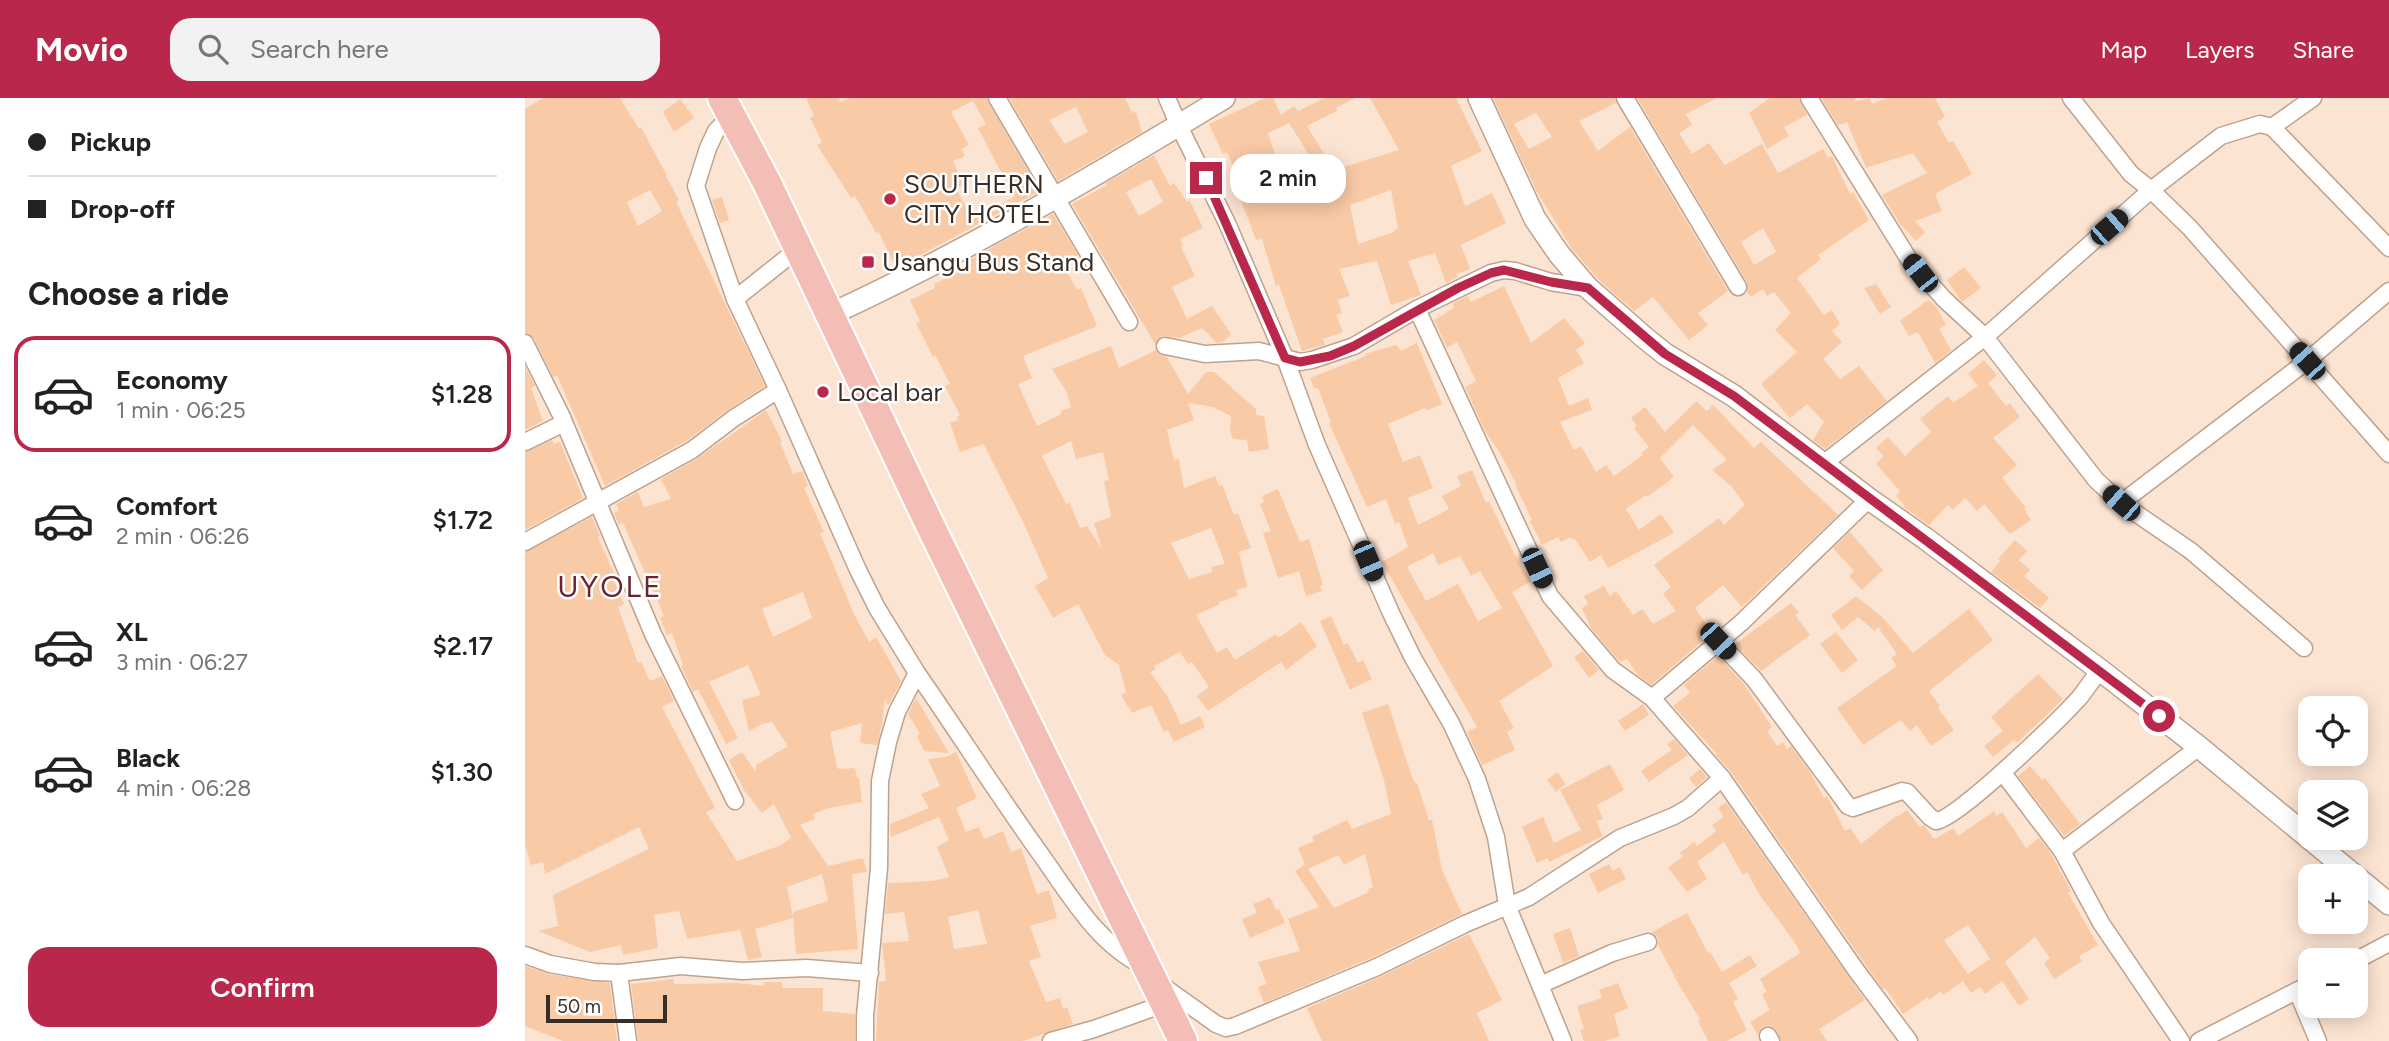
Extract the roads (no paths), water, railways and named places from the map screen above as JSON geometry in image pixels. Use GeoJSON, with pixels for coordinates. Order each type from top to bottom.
{"type":"FeatureCollection","features":[{"type":"Feature","properties":{"kind":"highway"},"geometry":{"type":"LineString","coordinates":[[726,107],[767,183],[1182,1041]]}},
{"type":"Feature","properties":{"kind":"street"},"geometry":{"type":"LineString","coordinates":[[997,98],[1129,322]]}},
{"type":"Feature","properties":{"kind":"street"},"geometry":{"type":"LineString","coordinates":[[1167,98],[1178,126],[1227,223],[1285,358],[1317,445],[1391,613],[1413,658],[1451,723],[1477,779],[1496,837],[1507,905],[1563,1041]]}},
{"type":"Feature","properties":{"kind":"street"},"geometry":{"type":"LineString","coordinates":[[829,315],[960,251],[1224,98]]}},
{"type":"Feature","properties":{"kind":"street"},"geometry":{"type":"LineString","coordinates":[[1479,98],[1535,219],[1559,254],[1588,288],[1665,354],[1734,396],[2100,670],[2199,747],[2389,904]]}},
{"type":"Feature","properties":{"kind":"street"},"geometry":{"type":"LineString","coordinates":[[1625,98],[1738,287]]}},
{"type":"Feature","properties":{"kind":"street"},"geometry":{"type":"LineString","coordinates":[[1809,98],[1910,261],[1944,299],[1985,337],[2096,480],[2121,503],[2199,557],[2304,648]]}},
{"type":"Feature","properties":{"kind":"street"},"geometry":{"type":"LineString","coordinates":[[2071,98],[2131,173],[2190,229],[2389,454]]}},
{"type":"Feature","properties":{"kind":"street"},"geometry":{"type":"LineString","coordinates":[[2272,127],[2313,98]]}},
{"type":"Feature","properties":{"kind":"street"},"geometry":{"type":"LineString","coordinates":[[726,107],[708,148],[696,186],[735,299],[857,570],[877,608],[1009,811],[1089,920],[1114,949],[1155,984],[1226,1028],[1377,967],[1529,897],[1620,838],[1681,812],[1722,778]]}},
{"type":"Feature","properties":{"kind":"street"},"geometry":{"type":"LineString","coordinates":[[1823,464],[1985,337],[2151,190],[2221,136],[2260,124],[2272,127],[2389,248]]}},
{"type":"Feature","properties":{"kind":"street"},"geometry":{"type":"LineString","coordinates":[[735,299],[798,249]]}},
{"type":"Feature","properties":{"kind":"street"},"geometry":{"type":"LineString","coordinates":[[1165,346],[1205,354],[1259,351],[1300,362],[1330,356],[1491,273],[1504,270],[1588,288]]}},
{"type":"Feature","properties":{"kind":"street"},"geometry":{"type":"LineString","coordinates":[[2121,503],[2307,361],[2389,291]]}},
{"type":"Feature","properties":{"kind":"street"},"geometry":{"type":"LineString","coordinates":[[1417,309],[1550,596],[1612,670],[1652,698],[1722,778],[1909,1041]]}},
{"type":"Feature","properties":{"kind":"street"},"geometry":{"type":"LineString","coordinates":[[525,344],[564,423],[653,634],[735,801]]}},
{"type":"Feature","properties":{"kind":"street"},"geometry":{"type":"LineString","coordinates":[[525,542],[692,450],[734,418],[778,390]]}},
{"type":"Feature","properties":{"kind":"street"},"geometry":{"type":"LineString","coordinates":[[525,442],[564,423]]}},
{"type":"Feature","properties":{"kind":"street"},"geometry":{"type":"LineString","coordinates":[[1652,698],[1741,623],[1869,499]]}},
{"type":"Feature","properties":{"kind":"street"},"geometry":{"type":"LineString","coordinates":[[1718,641],[1754,679],[1848,806],[1853,808],[1902,791],[1907,792],[1930,817],[1941,821],[2003,773],[2080,696],[2100,670]]}},
{"type":"Feature","properties":{"kind":"street"},"geometry":{"type":"LineString","coordinates":[[865,1041],[879,868],[880,781],[897,712],[918,673]]}},
{"type":"Feature","properties":{"kind":"street"},"geometry":{"type":"LineString","coordinates":[[2062,852],[2199,747]]}},
{"type":"Feature","properties":{"kind":"street"},"geometry":{"type":"LineString","coordinates":[[2003,773],[2062,852],[2101,923],[2181,1041]]}},
{"type":"Feature","properties":{"kind":"street"},"geometry":{"type":"LineString","coordinates":[[1539,985],[1612,953],[1648,942]]}},
{"type":"Feature","properties":{"kind":"street"},"geometry":{"type":"LineString","coordinates":[[2368,954],[2389,943]]}},
{"type":"Feature","properties":{"kind":"street"},"geometry":{"type":"LineString","coordinates":[[525,955],[550,964],[595,972],[619,973],[681,966],[742,971],[807,968],[870,973]]}},
{"type":"Feature","properties":{"kind":"street"},"geometry":{"type":"LineString","coordinates":[[619,973],[628,1041]]}},
{"type":"Feature","properties":{"kind":"street"},"geometry":{"type":"LineString","coordinates":[[1051,1041],[1094,1029],[1155,984]]}},
{"type":"Feature","properties":{"kind":"street"},"geometry":{"type":"LineString","coordinates":[[2199,1041],[2298,990]]}},
{"type":"Feature","properties":{"kind":"street"},"geometry":{"type":"LineString","coordinates":[[2312,1018],[2318,1041]]}},
{"type":"Feature","properties":{"kind":"place","name":"SOUTHERN CITY HOTEL"},"geometry":{"type":"Point","coordinates":[890,199]}},
{"type":"Feature","properties":{"kind":"place","name":"Usangu Bus Stand"},"geometry":{"type":"Point","coordinates":[868,262]}},
{"type":"Feature","properties":{"kind":"place","name":"Local bar"},"geometry":{"type":"Point","coordinates":[823,392]}},
{"type":"Feature","properties":{"kind":"district","name":"UYOLE"},"geometry":{"type":"Point","coordinates":[610,586]}}]}
